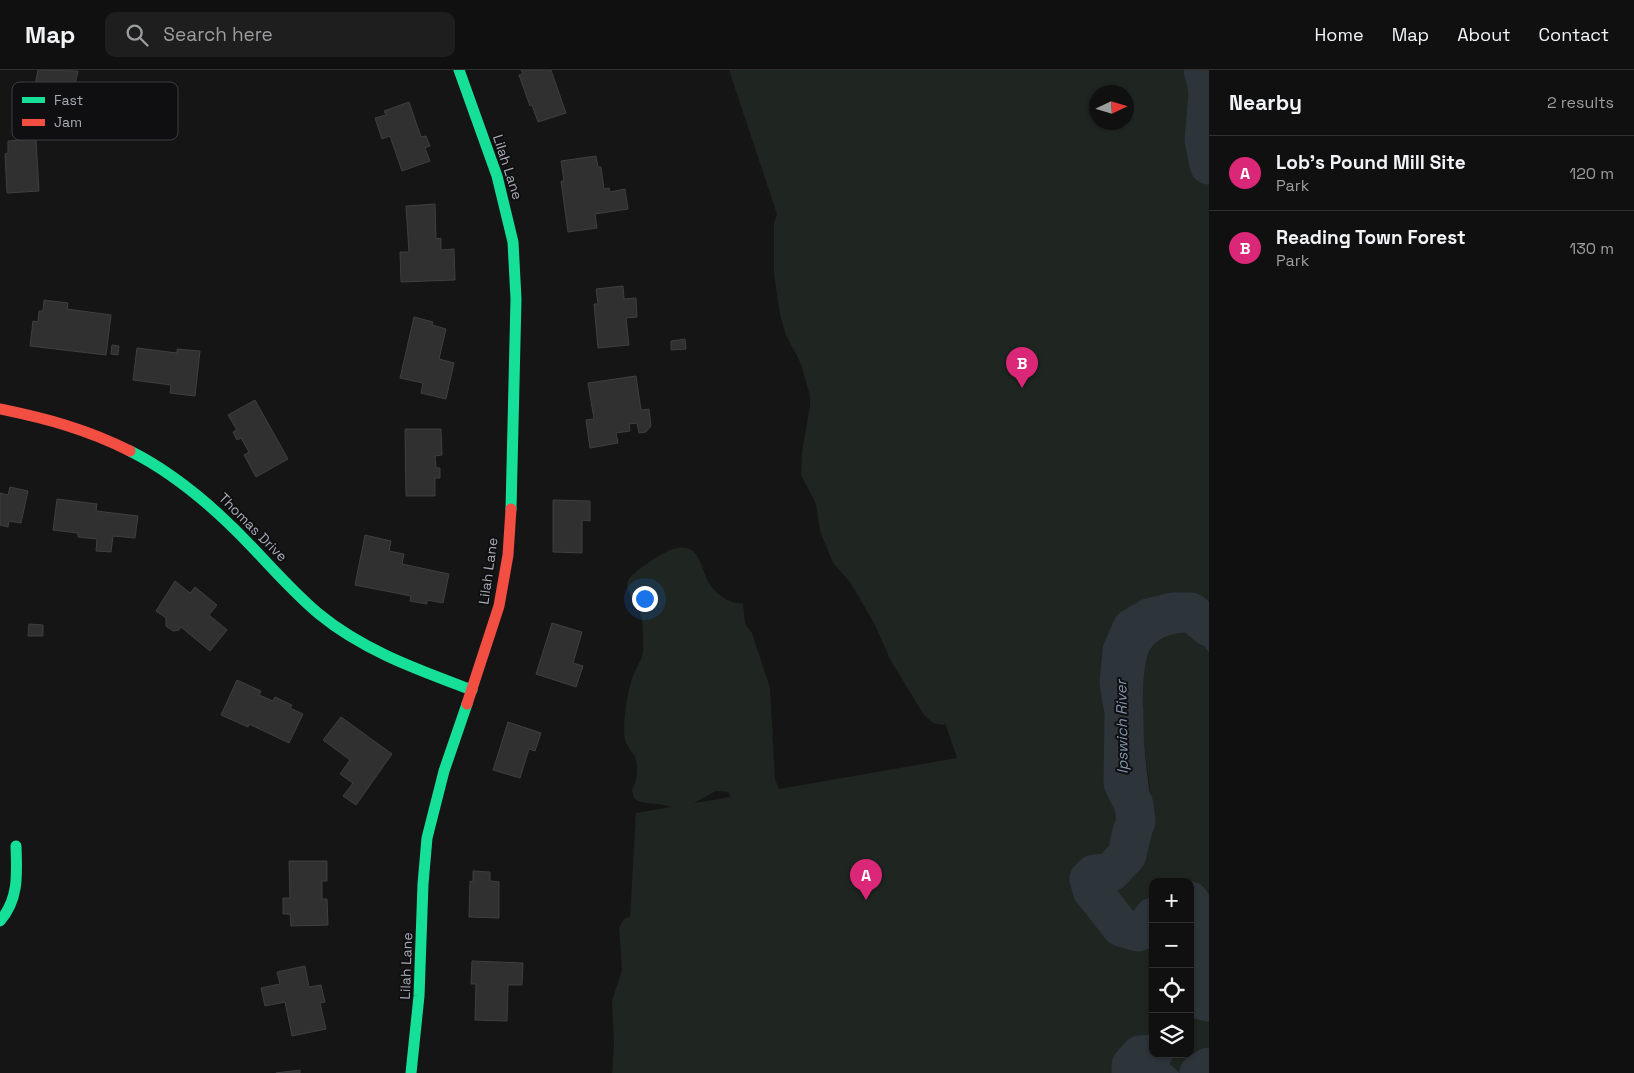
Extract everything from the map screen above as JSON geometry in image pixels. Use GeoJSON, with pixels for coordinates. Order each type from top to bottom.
{"type":"FeatureCollection","features":[{"type":"Feature","properties":{"kind":"street","name":"Lilah Lane"},"geometry":{"type":"LineString","coordinates":[[412,1073],[419,1010],[426,850],[431,819],[445,764],[492,629],[505,573],[509,520],[515,296],[513,244],[499,184],[459,70]]}},
{"type":"Feature","properties":{"kind":"street","name":"Thomas Drive"},"geometry":{"type":"LineString","coordinates":[[0,410],[56,421],[88,432],[146,459],[194,492],[220,514],[310,607],[332,625],[383,655],[472,690]]}},
{"type":"Feature","properties":{"kind":"street"},"geometry":{"type":"LineString","coordinates":[[0,921],[10,909],[15,894],[16,846]]}},
{"type":"Feature","properties":{"kind":"shaded area"},"geometry":{"type":"Polygon","coordinates":[[[729,70],[1203,70],[1208,94],[1204,140],[1209,165],[1209,627],[1191,612],[1160,616],[1146,620],[1132,628],[1119,683],[1124,712],[1123,783],[1134,805],[1136,821],[1127,855],[1111,872],[1094,874],[1121,927],[1146,929],[1149,924],[1149,1054],[1140,1055],[1131,1065],[1131,1073],[612,1073],[614,1044],[612,1001],[622,970],[619,927],[625,918],[630,917],[636,813],[671,807],[634,799],[632,790],[636,778],[637,765],[635,757],[625,740],[625,717],[631,683],[643,652],[643,638],[640,611],[629,594],[627,583],[637,571],[668,551],[682,548],[689,549],[698,557],[709,583],[715,591],[728,600],[743,603],[745,624],[752,633],[770,688],[775,779],[779,789],[957,758],[945,723],[943,725],[933,723],[924,715],[891,661],[874,623],[850,582],[833,563],[820,531],[816,504],[801,475],[802,452],[810,396],[801,364],[786,335],[780,315],[774,274],[774,223],[777,214],[729,70]],[[716,791],[694,803],[731,797],[728,792],[716,791]]]}},
{"type":"Feature","properties":{"kind":"shaded area"},"geometry":{"type":"Polygon","coordinates":[[[1203,70],[1209,70],[1209,165],[1204,140],[1208,94],[1203,70]]]}},
{"type":"Feature","properties":{"kind":"shaded area"},"geometry":{"type":"Polygon","coordinates":[[[1173,612],[1191,612],[1209,627],[1209,653],[1194,632],[1188,632],[1171,635],[1156,643],[1147,658],[1144,674],[1143,715],[1147,775],[1154,811],[1151,837],[1144,859],[1136,872],[1126,880],[1105,885],[1103,889],[1114,901],[1125,918],[1132,923],[1137,924],[1145,917],[1149,907],[1149,924],[1146,929],[1138,932],[1121,927],[1092,890],[1089,879],[1094,874],[1111,872],[1127,855],[1136,821],[1134,805],[1123,783],[1124,712],[1119,683],[1122,651],[1132,628],[1149,618],[1173,612]]]}},
{"type":"Feature","properties":{"kind":"shaded area"},"geometry":{"type":"Polygon","coordinates":[[[1180,632],[1194,632],[1209,653],[1209,921],[1197,894],[1194,892],[1194,878],[1149,878],[1149,908],[1142,920],[1137,924],[1123,916],[1103,887],[1114,883],[1154,813],[1145,753],[1142,705],[1143,682],[1146,663],[1151,649],[1160,640],[1180,632]]]}},
{"type":"Feature","properties":{"kind":"shaded area"},"geometry":{"type":"Polygon","coordinates":[[[1194,892],[1203,904],[1209,921],[1209,981],[1205,991],[1209,995],[1209,1002],[1201,1000],[1194,995],[1194,979],[1203,967],[1205,944],[1200,921],[1194,909],[1194,892]]]}},
{"type":"Feature","properties":{"kind":"shaded area"},"geometry":{"type":"Polygon","coordinates":[[[1194,909],[1200,921],[1205,944],[1203,967],[1194,979],[1194,909]]]}},
{"type":"Feature","properties":{"kind":"shaded area"},"geometry":{"type":"Polygon","coordinates":[[[1194,986],[1201,1000],[1209,1002],[1209,1067],[1199,1073],[1180,1073],[1163,1058],[1194,1058],[1194,986]]]}},
{"type":"Feature","properties":{"kind":"shaded area"},"geometry":{"type":"Polygon","coordinates":[[[1140,1055],[1149,1055],[1149,1058],[1163,1058],[1180,1073],[1131,1073],[1131,1065],[1140,1055]]]}},
{"type":"Feature","properties":{"kind":"building"},"geometry":{"type":"Polygon","coordinates":[[[38,70],[78,71],[76,82],[36,82],[38,70]]]}},
{"type":"Feature","properties":{"kind":"building"},"geometry":{"type":"Polygon","coordinates":[[[521,70],[551,70],[566,113],[538,122],[519,75],[523,74],[521,70]]]}},
{"type":"Feature","properties":{"kind":"building"},"geometry":{"type":"Polygon","coordinates":[[[409,102],[421,137],[426,136],[430,146],[425,148],[430,161],[402,171],[390,136],[382,139],[375,118],[386,115],[384,111],[409,102]]]}},
{"type":"Feature","properties":{"kind":"building"},"geometry":{"type":"Polygon","coordinates":[[[36,140],[39,191],[7,193],[5,154],[8,153],[8,141],[36,140]]]}},
{"type":"Feature","properties":{"kind":"building"},"geometry":{"type":"Polygon","coordinates":[[[596,156],[598,167],[601,167],[604,189],[609,188],[610,192],[625,189],[628,209],[595,214],[597,228],[568,232],[561,181],[564,181],[561,161],[596,156]]]}},
{"type":"Feature","properties":{"kind":"building"},"geometry":{"type":"Polygon","coordinates":[[[435,204],[436,239],[441,238],[441,250],[454,249],[455,280],[401,282],[400,252],[409,252],[406,206],[435,204]]]}},
{"type":"Feature","properties":{"kind":"building"},"geometry":{"type":"Polygon","coordinates":[[[623,286],[624,299],[636,298],[637,317],[626,318],[629,345],[598,348],[594,304],[598,304],[596,289],[623,286]]]}},
{"type":"Feature","properties":{"kind":"building"},"geometry":{"type":"Polygon","coordinates":[[[44,300],[68,303],[67,309],[111,315],[106,355],[30,346],[33,321],[38,322],[39,311],[43,311],[44,300]]]}},
{"type":"Feature","properties":{"kind":"building"},"geometry":{"type":"Polygon","coordinates":[[[414,317],[433,322],[432,325],[446,329],[439,359],[454,363],[446,399],[421,393],[423,383],[400,378],[414,317]]]}},
{"type":"Feature","properties":{"kind":"building"},"geometry":{"type":"Polygon","coordinates":[[[685,339],[686,349],[671,350],[671,341],[685,339]]]}},
{"type":"Feature","properties":{"kind":"building"},"geometry":{"type":"Polygon","coordinates":[[[112,345],[119,346],[118,355],[111,354],[112,345]]]}},
{"type":"Feature","properties":{"kind":"building"},"geometry":{"type":"Polygon","coordinates":[[[137,348],[177,353],[177,349],[200,351],[195,396],[170,393],[171,385],[133,380],[137,348]]]}},
{"type":"Feature","properties":{"kind":"building"},"geometry":{"type":"Polygon","coordinates":[[[636,376],[641,410],[649,409],[651,426],[646,432],[639,433],[637,423],[629,424],[630,431],[616,433],[618,443],[590,448],[586,420],[594,419],[588,383],[636,376]]]}},
{"type":"Feature","properties":{"kind":"building"},"geometry":{"type":"Polygon","coordinates":[[[255,400],[288,459],[256,477],[244,455],[249,452],[241,438],[237,440],[233,432],[237,430],[228,415],[255,400]]]}},
{"type":"Feature","properties":{"kind":"building"},"geometry":{"type":"Polygon","coordinates":[[[405,429],[441,429],[442,455],[435,456],[436,468],[440,468],[440,478],[435,478],[435,496],[406,496],[405,429]]]}},
{"type":"Feature","properties":{"kind":"building"},"geometry":{"type":"Polygon","coordinates":[[[10,487],[28,491],[21,523],[9,521],[8,527],[0,525],[0,493],[8,495],[10,487]]]}},
{"type":"Feature","properties":{"kind":"building"},"geometry":{"type":"Polygon","coordinates":[[[57,499],[97,504],[96,511],[138,516],[135,538],[113,536],[111,552],[96,551],[97,539],[78,537],[78,533],[53,530],[57,499]]]}},
{"type":"Feature","properties":{"kind":"building"},"geometry":{"type":"Polygon","coordinates":[[[553,500],[590,501],[590,521],[582,520],[582,553],[553,552],[553,500]]]}},
{"type":"Feature","properties":{"kind":"building"},"geometry":{"type":"Polygon","coordinates":[[[365,535],[391,541],[389,551],[404,554],[402,564],[449,574],[443,603],[427,600],[427,604],[410,601],[411,596],[355,585],[365,535]]]}},
{"type":"Feature","properties":{"kind":"building"},"geometry":{"type":"Polygon","coordinates":[[[175,581],[190,593],[195,587],[217,605],[209,615],[227,630],[210,651],[181,627],[179,630],[173,631],[166,626],[166,618],[156,611],[175,581]]]}},
{"type":"Feature","properties":{"kind":"building"},"geometry":{"type":"Polygon","coordinates":[[[552,623],[582,632],[573,663],[583,666],[576,687],[536,674],[552,623]]]}},
{"type":"Feature","properties":{"kind":"building"},"geometry":{"type":"Polygon","coordinates":[[[29,624],[43,625],[43,636],[28,636],[29,624]]]}},
{"type":"Feature","properties":{"kind":"building"},"geometry":{"type":"Polygon","coordinates":[[[237,680],[261,691],[259,695],[273,701],[275,697],[292,705],[290,708],[303,714],[289,743],[249,724],[248,727],[221,715],[237,680]]]}},
{"type":"Feature","properties":{"kind":"building"},"geometry":{"type":"Polygon","coordinates":[[[341,717],[392,754],[356,805],[343,796],[353,783],[340,774],[350,760],[323,740],[341,717]]]}},
{"type":"Feature","properties":{"kind":"building"},"geometry":{"type":"Polygon","coordinates":[[[508,722],[541,733],[535,751],[529,749],[520,778],[493,770],[508,722]]]}},
{"type":"Feature","properties":{"kind":"building"},"geometry":{"type":"Polygon","coordinates":[[[289,861],[327,861],[327,881],[322,881],[322,899],[327,899],[328,925],[291,926],[290,914],[283,914],[283,898],[290,898],[289,861]]]}},
{"type":"Feature","properties":{"kind":"building"},"geometry":{"type":"Polygon","coordinates":[[[473,871],[490,872],[490,881],[499,882],[499,918],[469,917],[470,881],[473,882],[473,871]]]}},
{"type":"Feature","properties":{"kind":"building"},"geometry":{"type":"Polygon","coordinates":[[[472,961],[523,963],[522,985],[508,985],[507,1021],[475,1020],[476,984],[471,984],[472,961]]]}},
{"type":"Feature","properties":{"kind":"building"},"geometry":{"type":"Polygon","coordinates":[[[305,966],[309,987],[321,985],[325,1002],[320,1003],[326,1029],[292,1036],[285,1002],[265,1006],[261,988],[280,984],[277,972],[305,966]]]}},
{"type":"Feature","properties":{"kind":"building"},"geometry":{"type":"Polygon","coordinates":[[[300,1070],[300,1073],[276,1073],[300,1070]]]}},
{"type":"Feature","properties":{"kind":"waterway","name":"Ipswich River"},"geometry":{"type":"LineString","coordinates":[[1203,70],[1208,94],[1204,140],[1209,165]]}},
{"type":"Feature","properties":{"kind":"waterway","name":"Ipswich River"},"geometry":{"type":"LineString","coordinates":[[1150,923],[1146,929],[1138,932],[1121,927],[1092,890],[1089,879],[1094,874],[1111,872],[1127,855],[1136,821],[1134,805],[1123,783],[1124,712],[1119,683],[1122,651],[1132,628],[1149,618],[1173,612],[1191,612],[1209,627]]}},
{"type":"Feature","properties":{"kind":"waterway","name":"Ipswich River"},"geometry":{"type":"LineString","coordinates":[[1194,909],[1200,921],[1205,944],[1203,967],[1192,982],[1192,993],[1201,1000],[1209,1002]]}},
{"type":"Feature","properties":{"kind":"waterway","name":"Ipswich River"},"geometry":{"type":"LineString","coordinates":[[1131,1073],[1131,1065],[1140,1055],[1149,1054]]}},
{"type":"Feature","properties":{"kind":"waterway","name":"Ipswich River"},"geometry":{"type":"LineString","coordinates":[[1199,1073],[1209,1067]]}},
{"type":"Feature","properties":{"kind":"traffic: fast"},"geometry":{"type":"LineString","coordinates":[[459,70],[497,176],[513,242],[516,299],[511,509]]}},
{"type":"Feature","properties":{"kind":"traffic: fast"},"geometry":{"type":"LineString","coordinates":[[130,451],[164,470],[210,506],[239,533],[285,582],[336,627],[354,639],[392,658],[472,690]]}},
{"type":"Feature","properties":{"kind":"traffic: fast"},"geometry":{"type":"LineString","coordinates":[[411,1073],[419,996],[423,884],[427,838],[444,771],[467,704]]}},
{"type":"Feature","properties":{"kind":"traffic: fast"},"geometry":{"type":"LineString","coordinates":[[0,921],[11,904],[14,895],[16,846]]}},
{"type":"Feature","properties":{"kind":"traffic: jam"},"geometry":{"type":"LineString","coordinates":[[0,409],[66,426],[130,451]]}},
{"type":"Feature","properties":{"kind":"traffic: jam"},"geometry":{"type":"LineString","coordinates":[[467,704],[499,606],[508,555],[511,509]]}},
{"type":"Feature","properties":{"kind":"place","name":"Reading Town Forest"},"geometry":{"type":"Point","coordinates":[1022,388]}},
{"type":"Feature","properties":{"kind":"place","name":"Lob's Pound Mill Site"},"geometry":{"type":"Point","coordinates":[866,900]}}]}
